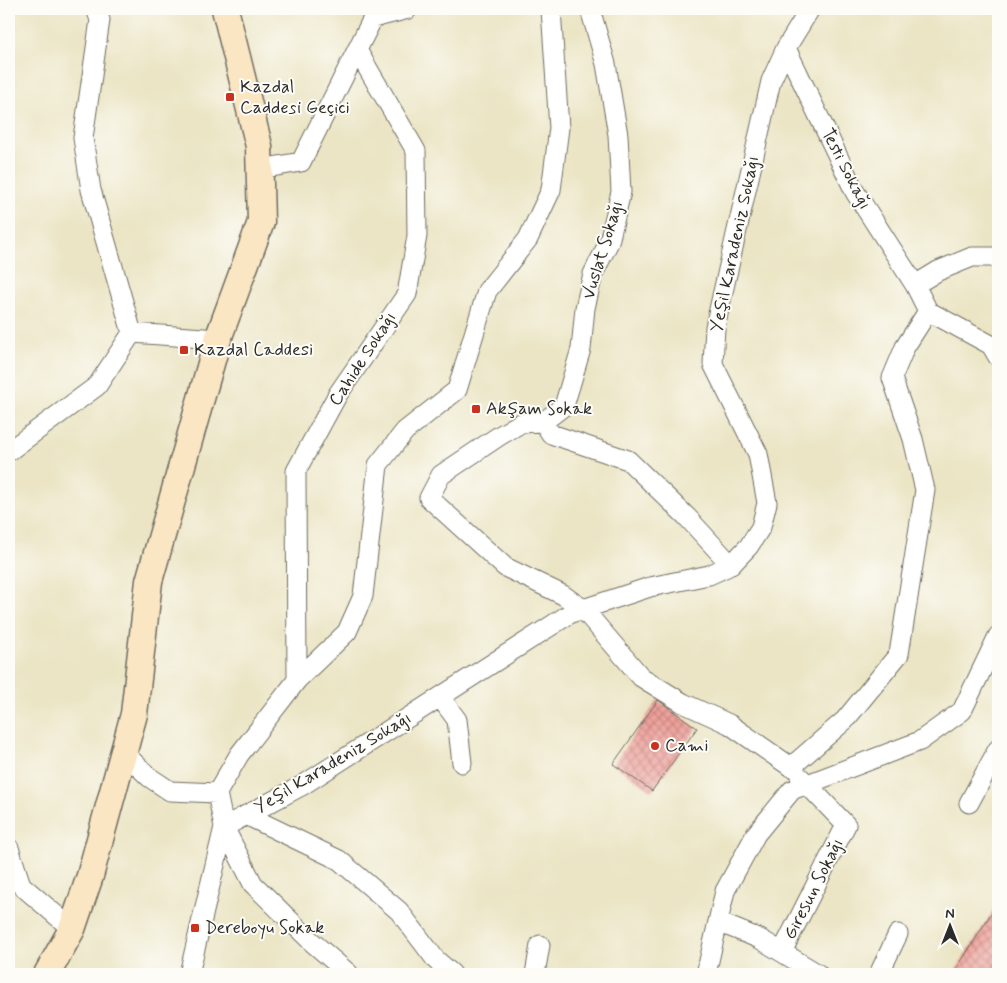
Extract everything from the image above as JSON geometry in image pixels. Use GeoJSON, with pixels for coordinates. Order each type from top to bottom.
{"type":"FeatureCollection","features":[{"type":"Feature","properties":{"kind":"street"},"geometry":{"type":"LineString","coordinates":[[9,451],[97,386],[132,333],[92,190],[83,138],[100,20],[96,9]]}},
{"type":"Feature","properties":{"kind":"street"},"geometry":{"type":"LineString","coordinates":[[47,974],[72,929],[90,876],[134,714],[149,582],[218,340],[262,222],[259,146],[225,9]]}},
{"type":"Feature","properties":{"kind":"street"},"geometry":{"type":"LineString","coordinates":[[260,170],[301,162],[373,18],[408,9]]}},
{"type":"Feature","properties":{"kind":"street"},"geometry":{"type":"LineString","coordinates":[[349,974],[312,942],[253,884],[224,827],[217,793],[239,755],[297,680],[347,632],[363,596],[378,465],[405,431],[458,390],[486,291],[528,240],[551,190],[559,128],[551,9]]}},
{"type":"Feature","properties":{"kind":"street","name":"Vuslat Sokağı"},"geometry":{"type":"LineString","coordinates":[[543,422],[564,406],[581,349],[585,308],[593,274],[609,242],[621,192],[618,135],[606,64],[590,9]]}},
{"type":"Feature","properties":{"kind":"street","name":"Yeşil Karadeniz Sokağı"},"geometry":{"type":"LineString","coordinates":[[224,827],[302,785],[571,613],[650,586],[708,575],[731,565],[749,546],[761,527],[767,503],[758,454],[713,364],[715,327],[771,81],[786,48],[810,9]]}},
{"type":"Feature","properties":{"kind":"street","name":"Testi Sokağı"},"geometry":{"type":"LineString","coordinates":[[786,48],[855,192],[915,285],[928,311]]}},
{"type":"Feature","properties":{"kind":"street","name":"Cahide Sokağı"},"geometry":{"type":"LineString","coordinates":[[297,680],[296,471],[338,394],[407,294],[417,236],[416,151],[357,50]]}},
{"type":"Feature","properties":{"kind":"street"},"geometry":{"type":"LineString","coordinates":[[915,285],[938,272],[972,257],[998,257]]}},
{"type":"Feature","properties":{"kind":"street"},"geometry":{"type":"LineString","coordinates":[[791,767],[845,720],[899,654],[925,490],[914,439],[892,378],[905,347],[928,311],[996,350]]}},
{"type":"Feature","properties":{"kind":"street"},"geometry":{"type":"LineString","coordinates":[[132,333],[218,340]]}},
{"type":"Feature","properties":{"kind":"street"},"geometry":{"type":"LineString","coordinates":[[731,565],[687,517],[628,460],[551,434],[543,422],[521,423],[498,436],[441,475],[429,498],[505,567],[563,595],[583,609],[641,677],[683,703],[729,724],[791,767],[807,784]]}},
{"type":"Feature","properties":{"kind":"street"},"geometry":{"type":"LineString","coordinates":[[706,974],[725,891],[756,834],[792,790],[920,741],[962,711],[998,636]]}},
{"type":"Feature","properties":{"kind":"street"},"geometry":{"type":"LineString","coordinates":[[440,697],[457,720],[462,763]]}},
{"type":"Feature","properties":{"kind":"street"},"geometry":{"type":"LineString","coordinates":[[969,803],[998,749]]}},
{"type":"Feature","properties":{"kind":"street"},"geometry":{"type":"LineString","coordinates":[[123,752],[149,777],[170,790],[217,793]]}},
{"type":"Feature","properties":{"kind":"street","name":"Giresun Sokağı"},"geometry":{"type":"LineString","coordinates":[[782,952],[846,824],[807,784]]}},
{"type":"Feature","properties":{"kind":"street"},"geometry":{"type":"LineString","coordinates":[[246,816],[339,860],[399,911],[436,960],[452,974]]}},
{"type":"Feature","properties":{"kind":"street"},"geometry":{"type":"LineString","coordinates":[[189,974],[224,827]]}},
{"type":"Feature","properties":{"kind":"street"},"geometry":{"type":"LineString","coordinates":[[9,848],[21,886],[72,929]]}},
{"type":"Feature","properties":{"kind":"street"},"geometry":{"type":"LineString","coordinates":[[718,922],[760,939],[818,974]]}},
{"type":"Feature","properties":{"kind":"street"},"geometry":{"type":"LineString","coordinates":[[879,974],[898,934]]}},
{"type":"Feature","properties":{"kind":"street"},"geometry":{"type":"LineString","coordinates":[[536,974],[540,945]]}},
{"type":"Feature","properties":{"kind":"building","name":"Cami"},"geometry":{"type":"Polygon","coordinates":[[[658,700],[697,728],[652,791],[613,764],[658,700]]]}},
{"type":"Feature","properties":{"kind":"building"},"geometry":{"type":"Polygon","coordinates":[[[998,902],[998,974],[953,974],[976,938],[998,902]]]}},
{"type":"Feature","properties":{"kind":"place","name":"Kazdal Caddesi Geçici"},"geometry":{"type":"Point","coordinates":[230,97]}},
{"type":"Feature","properties":{"kind":"place","name":"Kazdal Caddesi"},"geometry":{"type":"Point","coordinates":[184,350]}},
{"type":"Feature","properties":{"kind":"place","name":"Akşam Sokak"},"geometry":{"type":"Point","coordinates":[476,409]}},
{"type":"Feature","properties":{"kind":"place","name":"Cami"},"geometry":{"type":"Point","coordinates":[655,746]}},
{"type":"Feature","properties":{"kind":"place","name":"Dereboyu Sokak"},"geometry":{"type":"Point","coordinates":[195,928]}}]}
